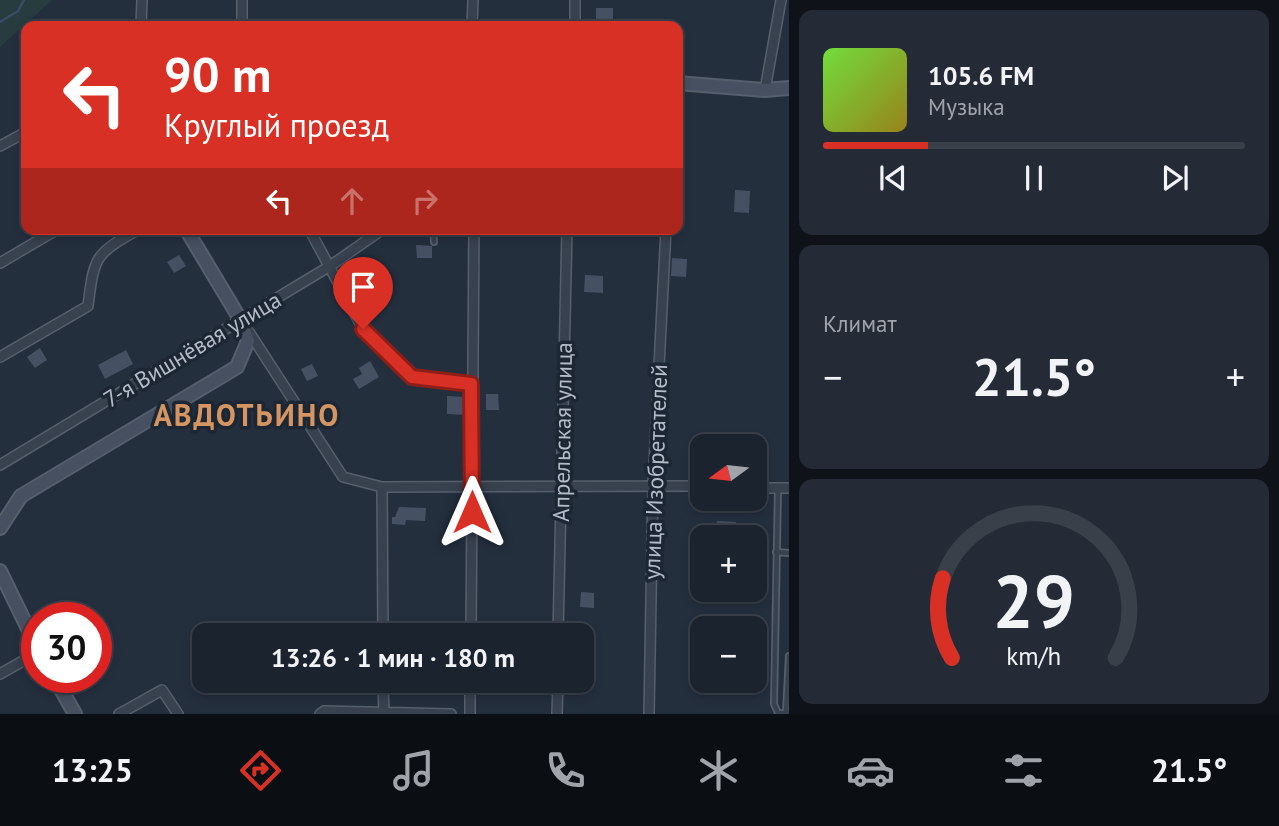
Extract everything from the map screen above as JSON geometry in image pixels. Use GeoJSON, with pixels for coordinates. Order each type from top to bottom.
{"type":"FeatureCollection","features":[{"type":"Feature","properties":{"kind":"street"},"geometry":{"type":"LineString","coordinates":[[141,21],[142,0]]}},
{"type":"Feature","properties":{"kind":"street"},"geometry":{"type":"LineString","coordinates":[[242,0],[242,21]]}},
{"type":"Feature","properties":{"kind":"street"},"geometry":{"type":"LineString","coordinates":[[472,21],[473,0]]}},
{"type":"Feature","properties":{"kind":"street"},"geometry":{"type":"LineString","coordinates":[[575,0],[575,21]]}},
{"type":"Feature","properties":{"kind":"street"},"geometry":{"type":"LineString","coordinates":[[765,90],[781,0]]}},
{"type":"Feature","properties":{"kind":"street"},"geometry":{"type":"LineString","coordinates":[[683,83],[765,90],[789,88]]}},
{"type":"Feature","properties":{"kind":"street"},"geometry":{"type":"LineString","coordinates":[[0,146],[21,135]]}},
{"type":"Feature","properties":{"kind":"street"},"geometry":{"type":"LineString","coordinates":[[0,263],[48,235]]}},
{"type":"Feature","properties":{"kind":"street"},"geometry":{"type":"LineString","coordinates":[[0,357],[88,306],[93,264],[108,246],[128,235]]}},
{"type":"Feature","properties":{"kind":"street"},"geometry":{"type":"LineString","coordinates":[[190,235],[240,319],[343,477],[382,487],[560,484],[690,486]]}},
{"type":"Feature","properties":{"kind":"street"},"geometry":{"type":"LineString","coordinates":[[312,235],[363,329],[412,377],[471,384]]}},
{"type":"Feature","properties":{"kind":"street","name":"7-я Вишнёвая улица"},"geometry":{"type":"LineString","coordinates":[[0,465],[330,266],[374,235]]}},
{"type":"Feature","properties":{"kind":"street"},"geometry":{"type":"LineString","coordinates":[[471,623],[474,235]]}},
{"type":"Feature","properties":{"kind":"street","name":"Апрельская улица"},"geometry":{"type":"LineString","coordinates":[[558,623],[567,235]]}},
{"type":"Feature","properties":{"kind":"street","name":"улица Изобретателей"},"geometry":{"type":"LineString","coordinates":[[649,714],[653,484],[666,235]]}},
{"type":"Feature","properties":{"kind":"street"},"geometry":{"type":"LineString","coordinates":[[0,528],[21,496],[237,366],[248,341],[240,319]]}},
{"type":"Feature","properties":{"kind":"street"},"geometry":{"type":"LineString","coordinates":[[382,487],[383,623]]}},
{"type":"Feature","properties":{"kind":"street"},"geometry":{"type":"LineString","coordinates":[[767,489],[789,488]]}},
{"type":"Feature","properties":{"kind":"street"},"geometry":{"type":"LineString","coordinates":[[0,571],[21,614]]}},
{"type":"Feature","properties":{"kind":"street"},"geometry":{"type":"LineString","coordinates":[[0,674],[21,662]]}},
{"type":"Feature","properties":{"kind":"street"},"geometry":{"type":"LineString","coordinates":[[119,714],[162,690],[178,714]]}},
{"type":"Feature","properties":{"kind":"street"},"geometry":{"type":"LineString","coordinates":[[63,693],[75,714]]}},
{"type":"Feature","properties":{"kind":"street"},"geometry":{"type":"LineString","coordinates":[[383,693],[384,712]]}},
{"type":"Feature","properties":{"kind":"street"},"geometry":{"type":"LineString","coordinates":[[470,693],[470,714]]}},
{"type":"Feature","properties":{"kind":"street"},"geometry":{"type":"LineString","coordinates":[[558,693],[558,714]]}},
{"type":"Feature","properties":{"kind":"street"},"geometry":{"type":"LineString","coordinates":[[320,714],[324,711],[451,714]]}},
{"type":"Feature","properties":{"kind":"lane"},"geometry":{"type":"LineString","coordinates":[[433,235],[434,242]]}},
{"type":"Feature","properties":{"kind":"lane"},"geometry":{"type":"LineString","coordinates":[[778,489],[774,704],[778,713],[787,713],[789,656]]}},
{"type":"Feature","properties":{"kind":"lane"},"geometry":{"type":"LineString","coordinates":[[776,552],[789,552]]}},
{"type":"Feature","properties":{"kind":"green space"},"geometry":{"type":"Polygon","coordinates":[[[0,0],[52,0],[29,21],[21,21],[21,28],[0,47],[0,0]]]}},
{"type":"Feature","properties":{"kind":"building"},"geometry":{"type":"Polygon","coordinates":[[[596,8],[613,8],[613,21],[596,21],[596,8]]]}},
{"type":"Feature","properties":{"kind":"building"},"geometry":{"type":"Polygon","coordinates":[[[735,190],[750,191],[749,213],[734,212],[735,190]]]}},
{"type":"Feature","properties":{"kind":"building"},"geometry":{"type":"Polygon","coordinates":[[[416,245],[432,246],[432,258],[417,258],[416,245]]]}},
{"type":"Feature","properties":{"kind":"building"},"geometry":{"type":"Polygon","coordinates":[[[179,255],[186,266],[174,273],[167,262],[179,255]]]}},
{"type":"Feature","properties":{"kind":"building"},"geometry":{"type":"Polygon","coordinates":[[[672,258],[687,259],[686,277],[671,276],[672,258]]]}},
{"type":"Feature","properties":{"kind":"building"},"geometry":{"type":"Polygon","coordinates":[[[585,275],[603,276],[603,293],[584,292],[585,275]]]}},
{"type":"Feature","properties":{"kind":"building"},"geometry":{"type":"Polygon","coordinates":[[[40,348],[47,360],[35,368],[27,357],[40,348]]]}},
{"type":"Feature","properties":{"kind":"building"},"geometry":{"type":"Polygon","coordinates":[[[126,350],[133,364],[105,379],[98,365],[126,350]]]}},
{"type":"Feature","properties":{"kind":"building"},"geometry":{"type":"Polygon","coordinates":[[[370,361],[379,377],[359,389],[353,379],[362,374],[359,368],[370,361]]]}},
{"type":"Feature","properties":{"kind":"building"},"geometry":{"type":"Polygon","coordinates":[[[312,364],[318,376],[307,381],[301,369],[312,364]]]}},
{"type":"Feature","properties":{"kind":"building"},"geometry":{"type":"Polygon","coordinates":[[[486,394],[498,394],[499,410],[486,410],[486,394]]]}},
{"type":"Feature","properties":{"kind":"building"},"geometry":{"type":"Polygon","coordinates":[[[447,396],[466,397],[465,415],[447,414],[447,396]]]}},
{"type":"Feature","properties":{"kind":"building"},"geometry":{"type":"Polygon","coordinates":[[[399,507],[426,508],[425,521],[406,520],[405,525],[392,524],[392,517],[395,517],[399,507]]]}},
{"type":"Feature","properties":{"kind":"building"},"geometry":{"type":"Polygon","coordinates":[[[717,521],[736,522],[736,525],[717,525],[717,521]]]}},
{"type":"Feature","properties":{"kind":"building"},"geometry":{"type":"Polygon","coordinates":[[[581,592],[594,593],[594,608],[580,607],[581,592]]]}},
{"type":"Feature","properties":{"kind":"waterway"},"geometry":{"type":"LineString","coordinates":[[0,22],[18,11],[24,0]]}},
{"type":"Feature","properties":{"kind":"district","name":"АВДОТЬИНО"},"geometry":{"type":"Point","coordinates":[247,414]}},
{"type":"Feature","properties":{"kind":"route"},"geometry":{"type":"LineString","coordinates":[[363,329],[412,377],[471,384],[472,512]]}}]}
